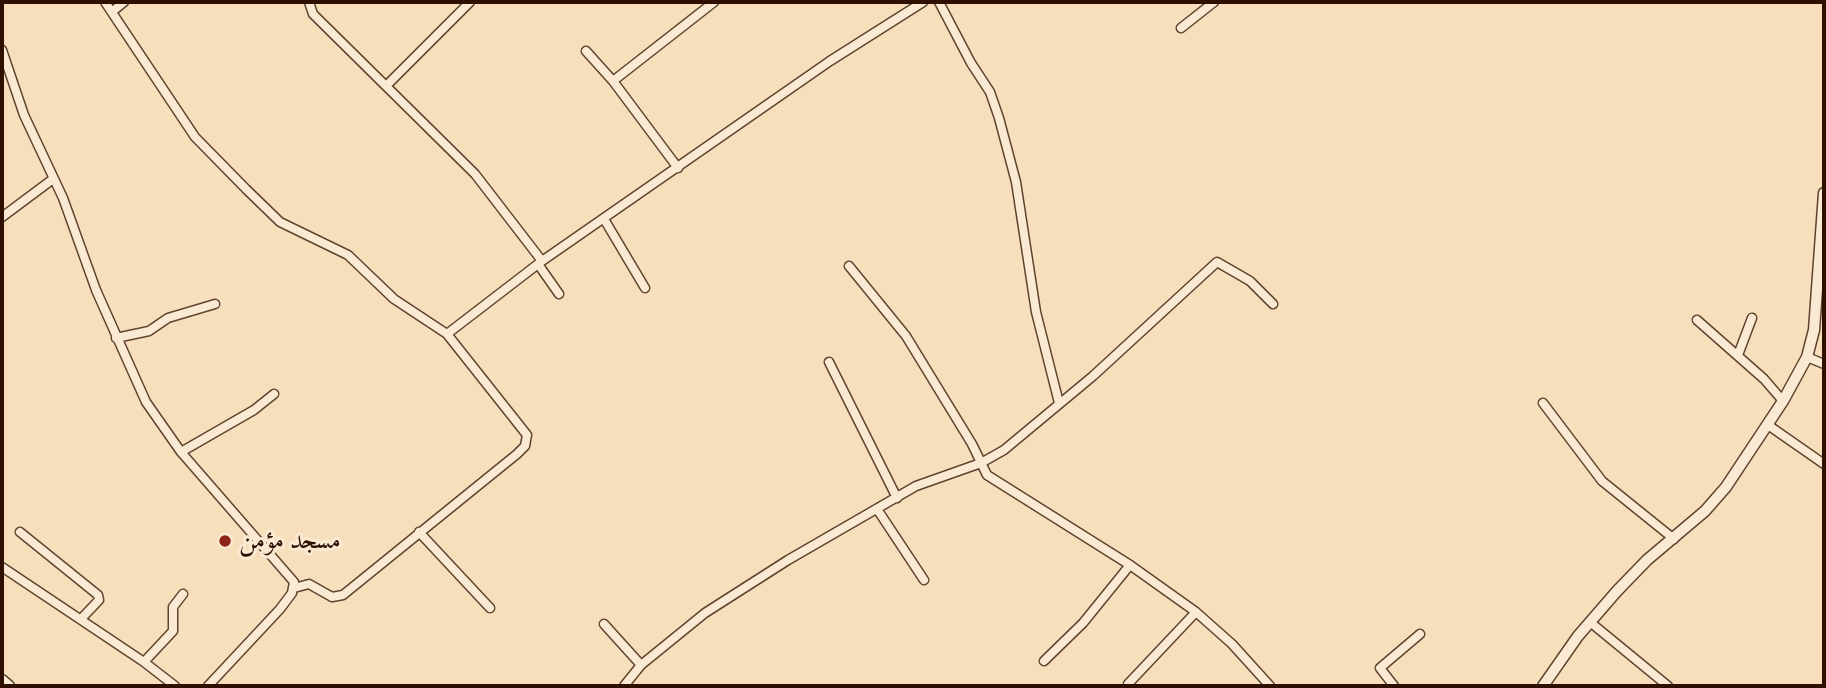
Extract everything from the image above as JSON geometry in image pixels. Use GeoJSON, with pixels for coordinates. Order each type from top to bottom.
{"type":"FeatureCollection","features":[{"type":"Feature","properties":{"kind":"street"},"geometry":{"type":"LineString","coordinates":[[105,2],[195,137],[280,222],[306,237],[348,255],[406,309],[447,334],[520,426],[527,440],[517,454],[338,597],[332,597],[309,584],[294,587],[279,609],[208,686]]}},
{"type":"Feature","properties":{"kind":"street"},"geometry":{"type":"LineString","coordinates":[[113,11],[124,2]]}},
{"type":"Feature","properties":{"kind":"street"},"geometry":{"type":"LineString","coordinates":[[309,2],[313,14],[475,174],[540,263],[559,294]]}},
{"type":"Feature","properties":{"kind":"street"},"geometry":{"type":"LineString","coordinates":[[387,85],[470,2]]}},
{"type":"Feature","properties":{"kind":"street"},"geometry":{"type":"LineString","coordinates":[[613,81],[714,2]]}},
{"type":"Feature","properties":{"kind":"street"},"geometry":{"type":"LineString","coordinates":[[447,334],[540,263],[830,61],[923,2]]}},
{"type":"Feature","properties":{"kind":"street"},"geometry":{"type":"LineString","coordinates":[[939,2],[971,64],[990,92],[999,118],[1016,182],[1036,312],[1059,403]]}},
{"type":"Feature","properties":{"kind":"street"},"geometry":{"type":"LineString","coordinates":[[1181,28],[1214,2]]}},
{"type":"Feature","properties":{"kind":"street"},"geometry":{"type":"LineString","coordinates":[[2,50],[24,115],[53,179],[116,338],[146,402],[181,452],[246,530],[287,571],[294,587]]}},
{"type":"Feature","properties":{"kind":"street"},"geometry":{"type":"LineString","coordinates":[[586,51],[613,81],[678,168]]}},
{"type":"Feature","properties":{"kind":"street"},"geometry":{"type":"LineString","coordinates":[[2,217],[53,179]]}},
{"type":"Feature","properties":{"kind":"street"},"geometry":{"type":"LineString","coordinates":[[1543,686],[1590,622],[1647,560],[1674,539],[1726,487],[1783,401],[1807,357],[1814,330],[1824,193]]}},
{"type":"Feature","properties":{"kind":"street"},"geometry":{"type":"LineString","coordinates":[[604,219],[645,288]]}},
{"type":"Feature","properties":{"kind":"street"},"geometry":{"type":"LineString","coordinates":[[624,686],[641,664],[705,612],[897,498],[936,477],[981,463],[1004,450],[1217,262],[1250,281],[1273,304]]}},
{"type":"Feature","properties":{"kind":"street"},"geometry":{"type":"LineString","coordinates":[[849,266],[906,336],[966,433],[987,475],[1020,499],[1130,565],[1196,612],[1232,644],[1270,686]]}},
{"type":"Feature","properties":{"kind":"street"},"geometry":{"type":"LineString","coordinates":[[116,338],[149,331],[168,318],[215,304]]}},
{"type":"Feature","properties":{"kind":"street"},"geometry":{"type":"LineString","coordinates":[[1738,355],[1752,318]]}},
{"type":"Feature","properties":{"kind":"street"},"geometry":{"type":"LineString","coordinates":[[1696,320],[1738,355],[1783,401]]}},
{"type":"Feature","properties":{"kind":"street"},"geometry":{"type":"LineString","coordinates":[[1807,357],[1824,364]]}},
{"type":"Feature","properties":{"kind":"street"},"geometry":{"type":"LineString","coordinates":[[829,362],[897,498]]}},
{"type":"Feature","properties":{"kind":"street"},"geometry":{"type":"LineString","coordinates":[[181,452],[254,410],[274,394]]}},
{"type":"Feature","properties":{"kind":"street"},"geometry":{"type":"LineString","coordinates":[[1543,403],[1602,481],[1674,539]]}},
{"type":"Feature","properties":{"kind":"street"},"geometry":{"type":"LineString","coordinates":[[1768,425],[1824,464]]}},
{"type":"Feature","properties":{"kind":"street"},"geometry":{"type":"LineString","coordinates":[[877,509],[924,580]]}},
{"type":"Feature","properties":{"kind":"street"},"geometry":{"type":"LineString","coordinates":[[20,532],[99,595],[99,600],[82,619]]}},
{"type":"Feature","properties":{"kind":"street"},"geometry":{"type":"LineString","coordinates":[[419,532],[490,608]]}},
{"type":"Feature","properties":{"kind":"street"},"geometry":{"type":"LineString","coordinates":[[1044,661],[1083,623],[1130,565]]}},
{"type":"Feature","properties":{"kind":"street"},"geometry":{"type":"LineString","coordinates":[[2,567],[144,662],[172,685]]}},
{"type":"Feature","properties":{"kind":"street"},"geometry":{"type":"LineString","coordinates":[[144,662],[173,631],[173,607],[183,594]]}},
{"type":"Feature","properties":{"kind":"street"},"geometry":{"type":"LineString","coordinates":[[1128,684],[1196,612]]}},
{"type":"Feature","properties":{"kind":"street"},"geometry":{"type":"LineString","coordinates":[[1590,622],[1668,686]]}},
{"type":"Feature","properties":{"kind":"street"},"geometry":{"type":"LineString","coordinates":[[604,624],[641,664]]}},
{"type":"Feature","properties":{"kind":"street"},"geometry":{"type":"LineString","coordinates":[[1394,686],[1380,668],[1420,634]]}},
{"type":"Feature","properties":{"kind":"street"},"geometry":{"type":"LineString","coordinates":[[2,680],[9,686]]}},
{"type":"Feature","properties":{"kind":"place","name":"مسجد مؤمن"},"geometry":{"type":"Point","coordinates":[225,541]}}]}
